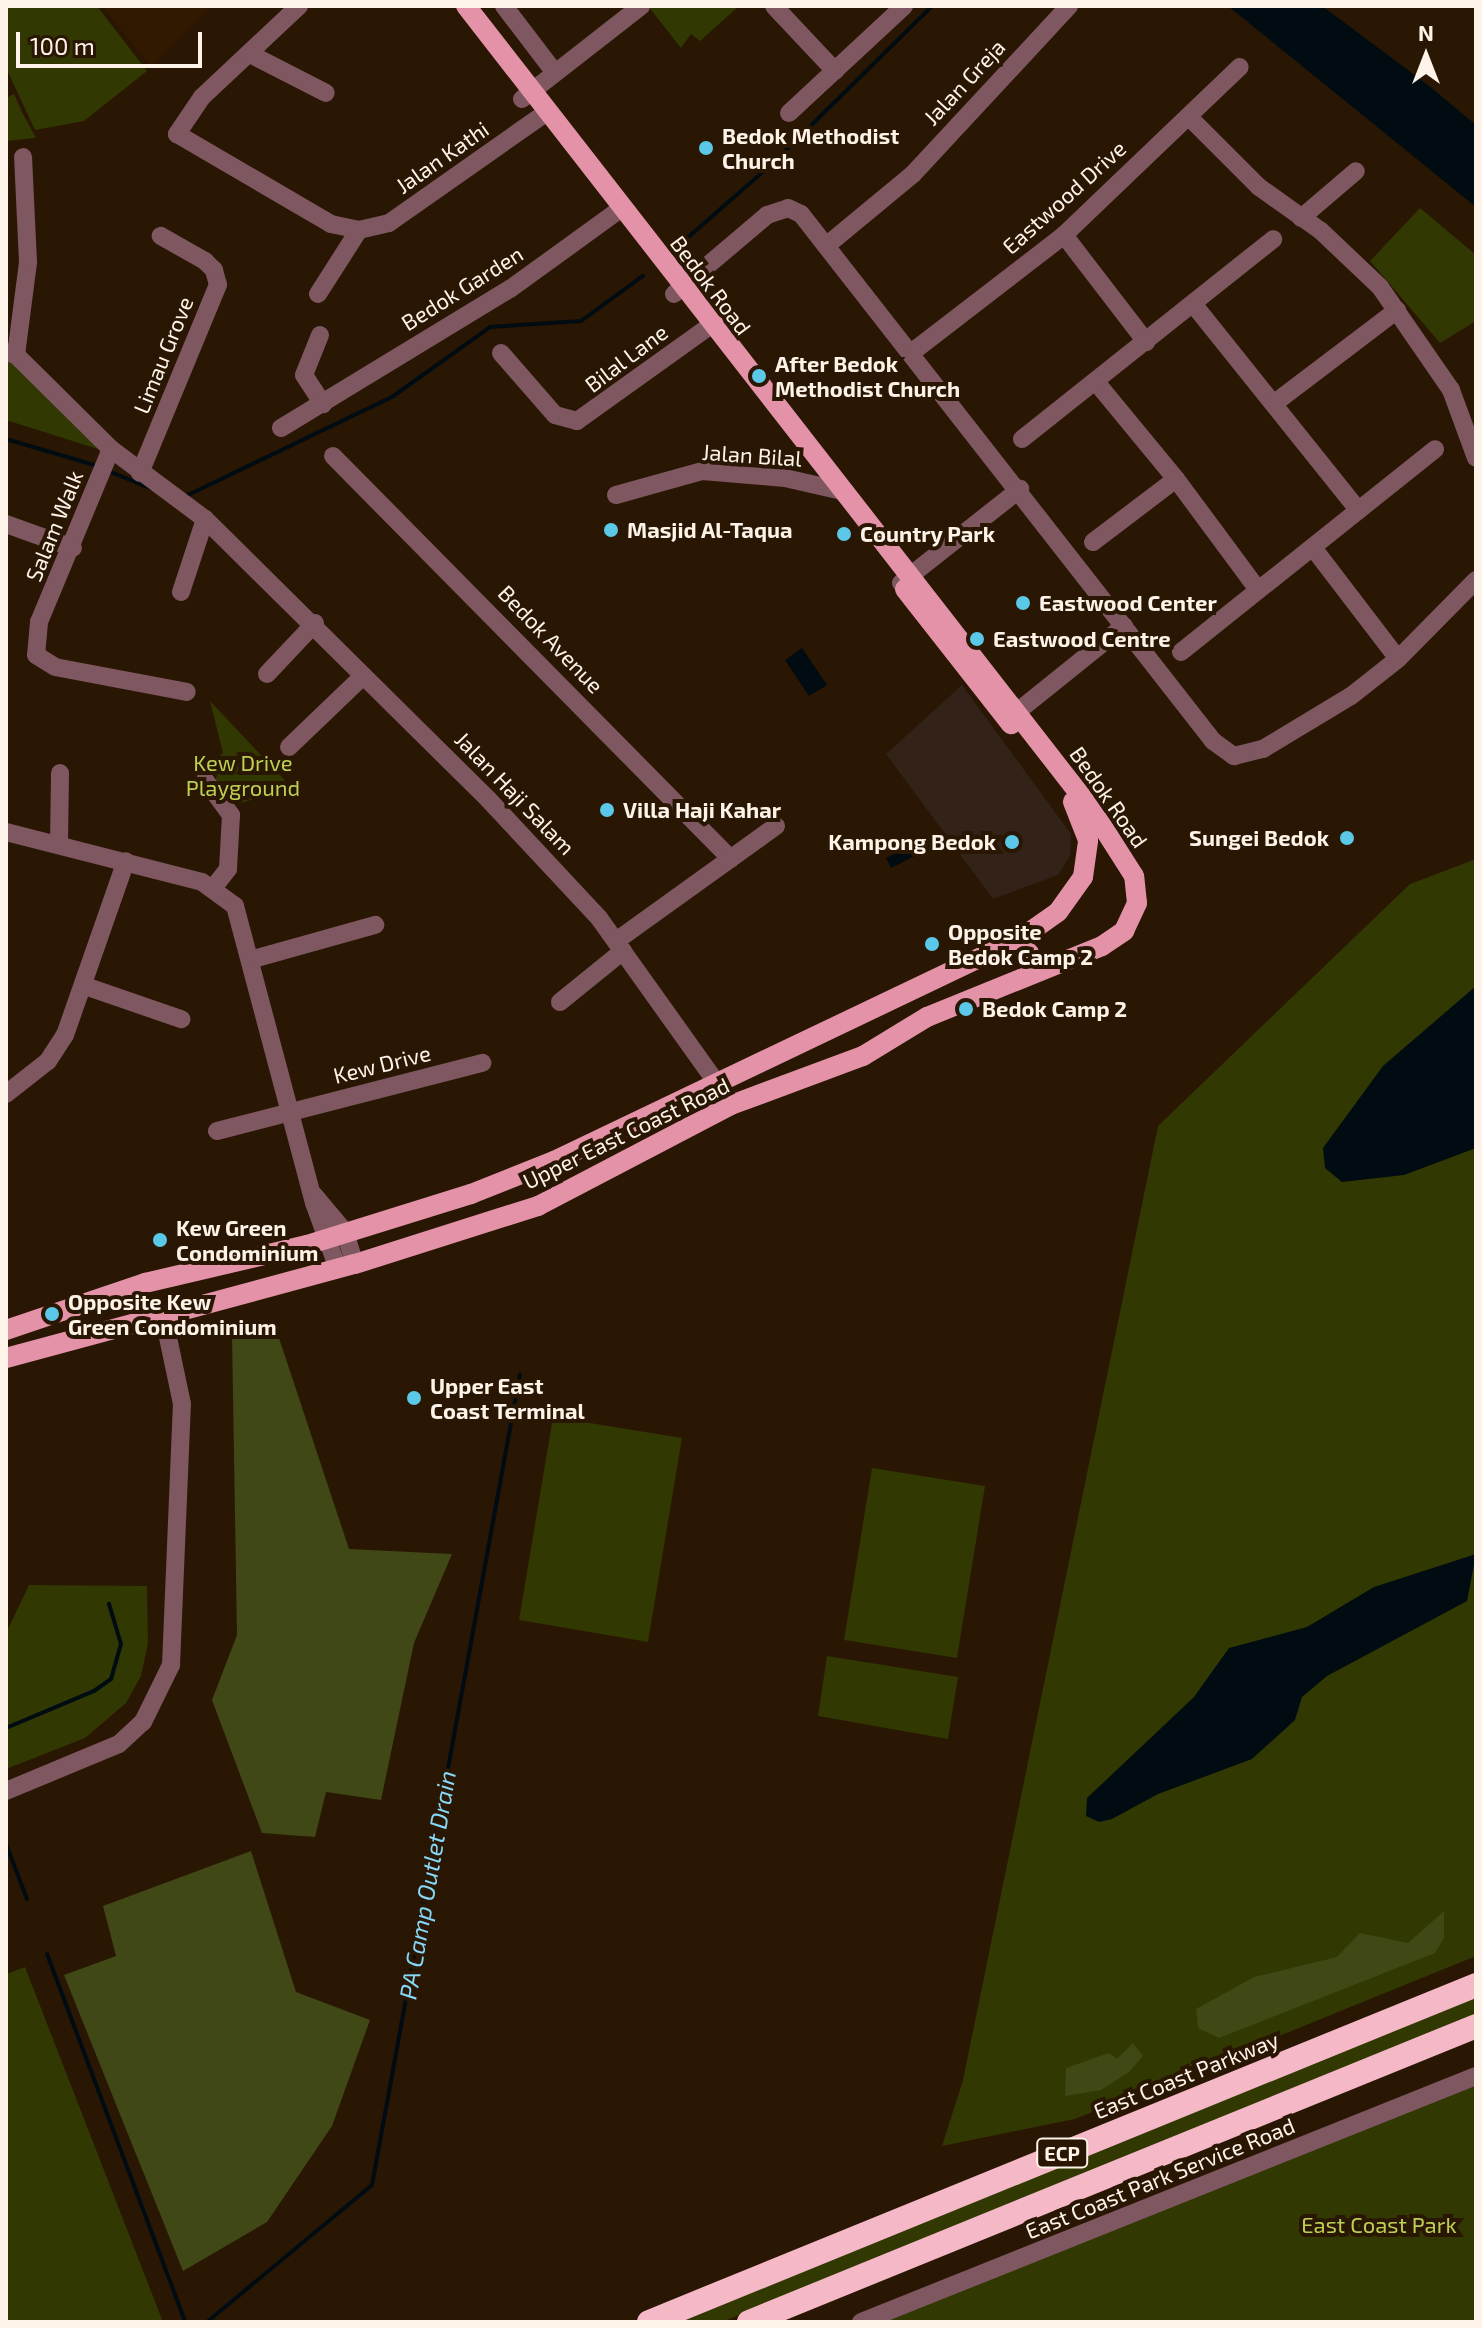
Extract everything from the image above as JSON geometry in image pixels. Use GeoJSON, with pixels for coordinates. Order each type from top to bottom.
{"type":"FeatureCollection","features":[{"type":"Feature","properties":{"kind":"highway","name":"East Coast Parkway"},"geometry":{"type":"LineString","coordinates":[[649,2322],[1476,1985]]}},
{"type":"Feature","properties":{"kind":"highway","name":"ECP"},"geometry":{"type":"LineString","coordinates":[[749,2322],[1476,2026]]}},
{"type":"Feature","properties":{"kind":"main road","name":"Bedok Road"},"geometry":{"type":"LineString","coordinates":[[449,6],[543,115],[830,488],[1119,847],[1134,876],[1137,903]]}},
{"type":"Feature","properties":{"kind":"main road","name":"Bedok Road"},"geometry":{"type":"LineString","coordinates":[[466,6],[527,96]]}},
{"type":"Feature","properties":{"kind":"main road","name":"Bedok Road"},"geometry":{"type":"LineString","coordinates":[[1015,720],[1081,812],[1088,840],[1087,862]]}},
{"type":"Feature","properties":{"kind":"main road","name":"Upper East Coast Road"},"geometry":{"type":"LineString","coordinates":[[6,1330],[145,1283],[336,1235],[471,1194],[554,1161],[1010,943],[1073,896],[1087,862]]}},
{"type":"Feature","properties":{"kind":"main road","name":"Upper East Coast Road"},"geometry":{"type":"LineString","coordinates":[[6,1358],[347,1267],[538,1206],[731,1105],[863,1056],[927,1017],[1114,940],[1124,931],[1137,903]]}},
{"type":"Feature","properties":{"kind":"main road"},"geometry":{"type":"LineString","coordinates":[[1010,943],[1029,953],[1032,974]]}},
{"type":"Feature","properties":{"kind":"street"},"geometry":{"type":"LineString","coordinates":[[299,6],[185,116],[178,135],[306,213],[359,230],[318,294]]}},
{"type":"Feature","properties":{"kind":"street"},"geometry":{"type":"LineString","coordinates":[[504,6],[555,73]]}},
{"type":"Feature","properties":{"kind":"street"},"geometry":{"type":"LineString","coordinates":[[527,96],[641,6]]}},
{"type":"Feature","properties":{"kind":"street"},"geometry":{"type":"LineString","coordinates":[[774,6],[835,71]]}},
{"type":"Feature","properties":{"kind":"street"},"geometry":{"type":"LineString","coordinates":[[789,113],[904,6]]}},
{"type":"Feature","properties":{"kind":"street","name":"Jalan Greja"},"geometry":{"type":"LineString","coordinates":[[826,246],[913,174],[1069,6]]}},
{"type":"Feature","properties":{"kind":"street"},"geometry":{"type":"LineString","coordinates":[[250,54],[326,93]]}},
{"type":"Feature","properties":{"kind":"street","name":"Eastwood Drive"},"geometry":{"type":"LineString","coordinates":[[911,353],[1064,235],[1240,67]]}},
{"type":"Feature","properties":{"kind":"street","name":"Jalan Kathi"},"geometry":{"type":"LineString","coordinates":[[359,230],[399,217],[543,115]]}},
{"type":"Feature","properties":{"kind":"street"},"geometry":{"type":"LineString","coordinates":[[1189,117],[1259,187],[1346,252],[1397,310],[1470,416],[1476,458]]}},
{"type":"Feature","properties":{"kind":"street"},"geometry":{"type":"LineString","coordinates":[[11,354],[28,262],[23,157]]}},
{"type":"Feature","properties":{"kind":"street"},"geometry":{"type":"LineString","coordinates":[[1301,218],[1356,171]]}},
{"type":"Feature","properties":{"kind":"street"},"geometry":{"type":"LineString","coordinates":[[679,290],[723,257],[762,218],[782,209],[801,214],[1020,489],[1213,741],[1234,756],[1251,755],[1334,708],[1398,659],[1476,580]]}},
{"type":"Feature","properties":{"kind":"street","name":"Bedok Garden"},"geometry":{"type":"LineString","coordinates":[[281,428],[510,289],[618,211]]}},
{"type":"Feature","properties":{"kind":"street"},"geometry":{"type":"LineString","coordinates":[[1064,235],[1146,342]]}},
{"type":"Feature","properties":{"kind":"street","name":"Limau Grove"},"geometry":{"type":"LineString","coordinates":[[140,473],[218,285],[205,261],[161,236]]}},
{"type":"Feature","properties":{"kind":"street"},"geometry":{"type":"LineString","coordinates":[[1022,439],[1273,239]]}},
{"type":"Feature","properties":{"kind":"street"},"geometry":{"type":"LineString","coordinates":[[1194,305],[1276,402],[1358,510]]}},
{"type":"Feature","properties":{"kind":"street"},"geometry":{"type":"LineString","coordinates":[[1276,402],[1397,310]]}},
{"type":"Feature","properties":{"kind":"street","name":"Bilal Lane"},"geometry":{"type":"LineString","coordinates":[[501,353],[550,411],[571,422],[590,416],[706,328]]}},
{"type":"Feature","properties":{"kind":"street"},"geometry":{"type":"LineString","coordinates":[[320,335],[304,375],[323,404]]}},
{"type":"Feature","properties":{"kind":"street","name":"Jalan Haji Salam"},"geometry":{"type":"LineString","coordinates":[[11,354],[111,449],[205,519],[315,623],[363,676],[505,816],[620,946],[716,1082]]}},
{"type":"Feature","properties":{"kind":"street"},"geometry":{"type":"LineString","coordinates":[[1096,382],[1176,479],[1258,590]]}},
{"type":"Feature","properties":{"kind":"street","name":"Salam Walk"},"geometry":{"type":"LineString","coordinates":[[111,449],[73,548],[39,622],[36,655],[55,667],[187,692]]}},
{"type":"Feature","properties":{"kind":"street"},"geometry":{"type":"LineString","coordinates":[[1181,652],[1314,549],[1435,449]]}},
{"type":"Feature","properties":{"kind":"street","name":"Bedok Avenue"},"geometry":{"type":"LineString","coordinates":[[333,456],[731,859]]}},
{"type":"Feature","properties":{"kind":"street","name":"Jalan Bilal"},"geometry":{"type":"LineString","coordinates":[[616,495],[702,471],[830,488]]}},
{"type":"Feature","properties":{"kind":"street"},"geometry":{"type":"LineString","coordinates":[[1093,542],[1176,479]]}},
{"type":"Feature","properties":{"kind":"street"},"geometry":{"type":"LineString","coordinates":[[905,580],[1020,489]]}},
{"type":"Feature","properties":{"kind":"street"},"geometry":{"type":"LineString","coordinates":[[181,592],[205,519]]}},
{"type":"Feature","properties":{"kind":"street"},"geometry":{"type":"LineString","coordinates":[[6,524],[73,548]]}},
{"type":"Feature","properties":{"kind":"street"},"geometry":{"type":"LineString","coordinates":[[1314,549],[1398,659]]}},
{"type":"Feature","properties":{"kind":"street"},"geometry":{"type":"LineString","coordinates":[[267,674],[315,623]]}},
{"type":"Feature","properties":{"kind":"street"},"geometry":{"type":"LineString","coordinates":[[1015,720],[1127,631]]}},
{"type":"Feature","properties":{"kind":"street"},"geometry":{"type":"LineString","coordinates":[[289,747],[363,676]]}},
{"type":"Feature","properties":{"kind":"street"},"geometry":{"type":"LineString","coordinates":[[59,845],[60,773]]}},
{"type":"Feature","properties":{"kind":"street"},"geometry":{"type":"LineString","coordinates":[[205,780],[231,815],[228,869],[214,887]]}},
{"type":"Feature","properties":{"kind":"street"},"geometry":{"type":"LineString","coordinates":[[560,1002],[620,946],[776,826]]}},
{"type":"Feature","properties":{"kind":"street"},"geometry":{"type":"LineString","coordinates":[[7,836],[126,861],[214,887],[235,906],[253,959],[314,1195],[336,1235],[347,1267]]}},
{"type":"Feature","properties":{"kind":"street"},"geometry":{"type":"LineString","coordinates":[[6,1094],[57,1049],[85,986],[126,861]]}},
{"type":"Feature","properties":{"kind":"street"},"geometry":{"type":"LineString","coordinates":[[253,959],[375,925]]}},
{"type":"Feature","properties":{"kind":"street"},"geometry":{"type":"LineString","coordinates":[[85,986],[181,1019]]}},
{"type":"Feature","properties":{"kind":"street","name":"Kew Drive"},"geometry":{"type":"LineString","coordinates":[[217,1131],[482,1063]]}},
{"type":"Feature","properties":{"kind":"street"},"geometry":{"type":"LineString","coordinates":[[6,1791],[119,1744],[143,1722],[171,1665],[182,1404],[163,1314]]}},
{"type":"Feature","properties":{"kind":"street","name":"East Coast Park Service Road"},"geometry":{"type":"LineString","coordinates":[[861,2322],[1476,2076]]}},
{"type":"Feature","properties":{"kind":"shaded area"},"geometry":{"type":"Polygon","coordinates":[[[102,6],[211,6],[151,67],[102,6]]]}},
{"type":"Feature","properties":{"kind":"shaded area"},"geometry":{"type":"Polygon","coordinates":[[[1228,6],[1322,6],[1428,85],[1476,125],[1476,207],[1228,6]]]}},
{"type":"Feature","properties":{"kind":"shaded area"},"geometry":{"type":"Polygon","coordinates":[[[802,648],[827,685],[809,696],[785,660],[802,648]]]}},
{"type":"Feature","properties":{"kind":"shaded area"},"geometry":{"type":"Polygon","coordinates":[[[962,685],[1071,834],[1070,856],[1058,875],[993,899],[886,754],[962,685]]]}},
{"type":"Feature","properties":{"kind":"shaded area"},"geometry":{"type":"Polygon","coordinates":[[[927,837],[932,847],[891,868],[886,858],[927,837]]]}},
{"type":"Feature","properties":{"kind":"shaded area"},"geometry":{"type":"Polygon","coordinates":[[[1476,986],[1476,1148],[1404,1175],[1342,1182],[1325,1168],[1323,1148],[1383,1066],[1476,986]]]}},
{"type":"Feature","properties":{"kind":"shaded area"},"geometry":{"type":"Polygon","coordinates":[[[1476,1554],[1467,1601],[1327,1676],[1302,1697],[1295,1720],[1252,1759],[1158,1794],[1112,1819],[1099,1822],[1086,1816],[1087,1798],[1194,1697],[1229,1648],[1307,1627],[1374,1587],[1476,1554]]]}},
{"type":"Feature","properties":{"kind":"green space"},"geometry":{"type":"Polygon","coordinates":[[[6,6],[97,6],[147,71],[84,121],[35,130],[6,68],[6,6]]]}},
{"type":"Feature","properties":{"kind":"green space"},"geometry":{"type":"Polygon","coordinates":[[[648,6],[739,6],[700,41],[691,34],[681,48],[648,6]]]}},
{"type":"Feature","properties":{"kind":"green space"},"geometry":{"type":"Polygon","coordinates":[[[14,94],[36,138],[6,141],[6,98],[14,94]]]}},
{"type":"Feature","properties":{"kind":"green space"},"geometry":{"type":"Polygon","coordinates":[[[1420,208],[1476,255],[1476,321],[1440,343],[1370,261],[1420,208]]]}},
{"type":"Feature","properties":{"kind":"green space"},"geometry":{"type":"Polygon","coordinates":[[[6,356],[101,450],[6,420],[6,356]]]}},
{"type":"Feature","properties":{"kind":"green space","name":"Kew Drive Playground"},"geometry":{"type":"Polygon","coordinates":[[[210,701],[292,788],[237,804],[215,782],[218,772],[211,763],[223,753],[210,701]]]}},
{"type":"Feature","properties":{"kind":"green space"},"geometry":{"type":"Polygon","coordinates":[[[1476,859],[1476,1956],[1075,2119],[942,2146],[963,2080],[1158,1126],[1410,884],[1476,859]]]}},
{"type":"Feature","properties":{"kind":"green space"},"geometry":{"type":"Polygon","coordinates":[[[232,1335],[278,1335],[349,1549],[452,1554],[414,1643],[381,1800],[326,1792],[315,1837],[262,1833],[212,1700],[237,1635],[232,1335]]]}},
{"type":"Feature","properties":{"kind":"green space"},"geometry":{"type":"Polygon","coordinates":[[[553,1417],[682,1438],[648,1642],[519,1620],[553,1417]]]}},
{"type":"Feature","properties":{"kind":"green space"},"geometry":{"type":"Polygon","coordinates":[[[872,1468],[985,1486],[957,1658],[844,1640],[872,1468]]]}},
{"type":"Feature","properties":{"kind":"green space"},"geometry":{"type":"Polygon","coordinates":[[[29,1585],[147,1586],[148,1643],[141,1676],[126,1703],[85,1738],[6,1769],[6,1633],[29,1585]]]}},
{"type":"Feature","properties":{"kind":"green space"},"geometry":{"type":"Polygon","coordinates":[[[827,1656],[958,1677],[948,1739],[818,1716],[827,1656]]]}},
{"type":"Feature","properties":{"kind":"green space"},"geometry":{"type":"Polygon","coordinates":[[[251,1851],[296,1992],[370,2020],[332,2126],[267,2222],[183,2271],[64,1975],[116,1956],[103,1906],[251,1851]]]}},
{"type":"Feature","properties":{"kind":"green space"},"geometry":{"type":"Polygon","coordinates":[[[1444,1911],[1444,1938],[1435,1953],[1219,2038],[1198,2028],[1196,2009],[1254,1977],[1337,1957],[1360,1933],[1408,1943],[1444,1911]]]}},
{"type":"Feature","properties":{"kind":"green space"},"geometry":{"type":"Polygon","coordinates":[[[25,1967],[163,2322],[6,2322],[6,1974],[25,1967]]]}},
{"type":"Feature","properties":{"kind":"green space"},"geometry":{"type":"Polygon","coordinates":[[[1476,1997],[1476,2015],[722,2322],[677,2322],[1476,1997]]]}},
{"type":"Feature","properties":{"kind":"green space"},"geometry":{"type":"Polygon","coordinates":[[[1133,2043],[1143,2056],[1129,2072],[1101,2090],[1065,2096],[1066,2068],[1109,2053],[1117,2059],[1133,2043]]]}},
{"type":"Feature","properties":{"kind":"green space","name":"East Coast Park"},"geometry":{"type":"Polygon","coordinates":[[[1476,2079],[1476,2322],[879,2322],[1476,2079]]]}},
{"type":"Feature","properties":{"kind":"waterway"},"geometry":{"type":"LineString","coordinates":[[677,247],[774,162],[932,6]]}},
{"type":"Feature","properties":{"kind":"waterway"},"geometry":{"type":"LineString","coordinates":[[186,496],[392,397],[490,327],[581,321],[643,276]]}},
{"type":"Feature","properties":{"kind":"waterway"},"geometry":{"type":"LineString","coordinates":[[6,439],[98,466]]}},
{"type":"Feature","properties":{"kind":"waterway"},"geometry":{"type":"LineString","coordinates":[[106,470],[150,488]]}},
{"type":"Feature","properties":{"kind":"waterway","name":"PA Camp Outlet Drain"},"geometry":{"type":"LineString","coordinates":[[207,2322],[372,2185],[520,1374]]}},
{"type":"Feature","properties":{"kind":"waterway"},"geometry":{"type":"LineString","coordinates":[[6,1728],[94,1691],[111,1679],[121,1644],[109,1604]]}},
{"type":"Feature","properties":{"kind":"waterway"},"geometry":{"type":"LineString","coordinates":[[6,1844],[27,1899]]}},
{"type":"Feature","properties":{"kind":"waterway","name":"PA Camp Outlet Drain"},"geometry":{"type":"LineString","coordinates":[[47,1954],[185,2322]]}},
{"type":"Feature","properties":{"kind":"place","name":"Bedok Methodist Church"},"geometry":{"type":"Point","coordinates":[706,148]}},
{"type":"Feature","properties":{"kind":"place","name":"After Bedok Methodist Church"},"geometry":{"type":"Point","coordinates":[759,376]}},
{"type":"Feature","properties":{"kind":"place","name":"Masjid Al-Taqua"},"geometry":{"type":"Point","coordinates":[611,530]}},
{"type":"Feature","properties":{"kind":"place","name":"Country Park"},"geometry":{"type":"Point","coordinates":[844,534]}},
{"type":"Feature","properties":{"kind":"place","name":"Eastwood Center"},"geometry":{"type":"Point","coordinates":[1023,603]}},
{"type":"Feature","properties":{"kind":"place","name":"Eastwood Centre"},"geometry":{"type":"Point","coordinates":[977,639]}},
{"type":"Feature","properties":{"kind":"place","name":"Villa Haji Kahar"},"geometry":{"type":"Point","coordinates":[607,810]}},
{"type":"Feature","properties":{"kind":"place","name":"Sungei Bedok"},"geometry":{"type":"Point","coordinates":[1347,838]}},
{"type":"Feature","properties":{"kind":"place","name":"Kampong Bedok"},"geometry":{"type":"Point","coordinates":[1012,842]}},
{"type":"Feature","properties":{"kind":"place","name":"Opposite Bedok Camp 2"},"geometry":{"type":"Point","coordinates":[932,944]}},
{"type":"Feature","properties":{"kind":"place","name":"Bedok Camp 2"},"geometry":{"type":"Point","coordinates":[966,1009]}},
{"type":"Feature","properties":{"kind":"place","name":"Kew Green Condominium"},"geometry":{"type":"Point","coordinates":[160,1240]}},
{"type":"Feature","properties":{"kind":"place","name":"Opposite Kew Green Condominium"},"geometry":{"type":"Point","coordinates":[52,1314]}},
{"type":"Feature","properties":{"kind":"place","name":"Upper East Coast Terminal"},"geometry":{"type":"Point","coordinates":[414,1398]}}]}
